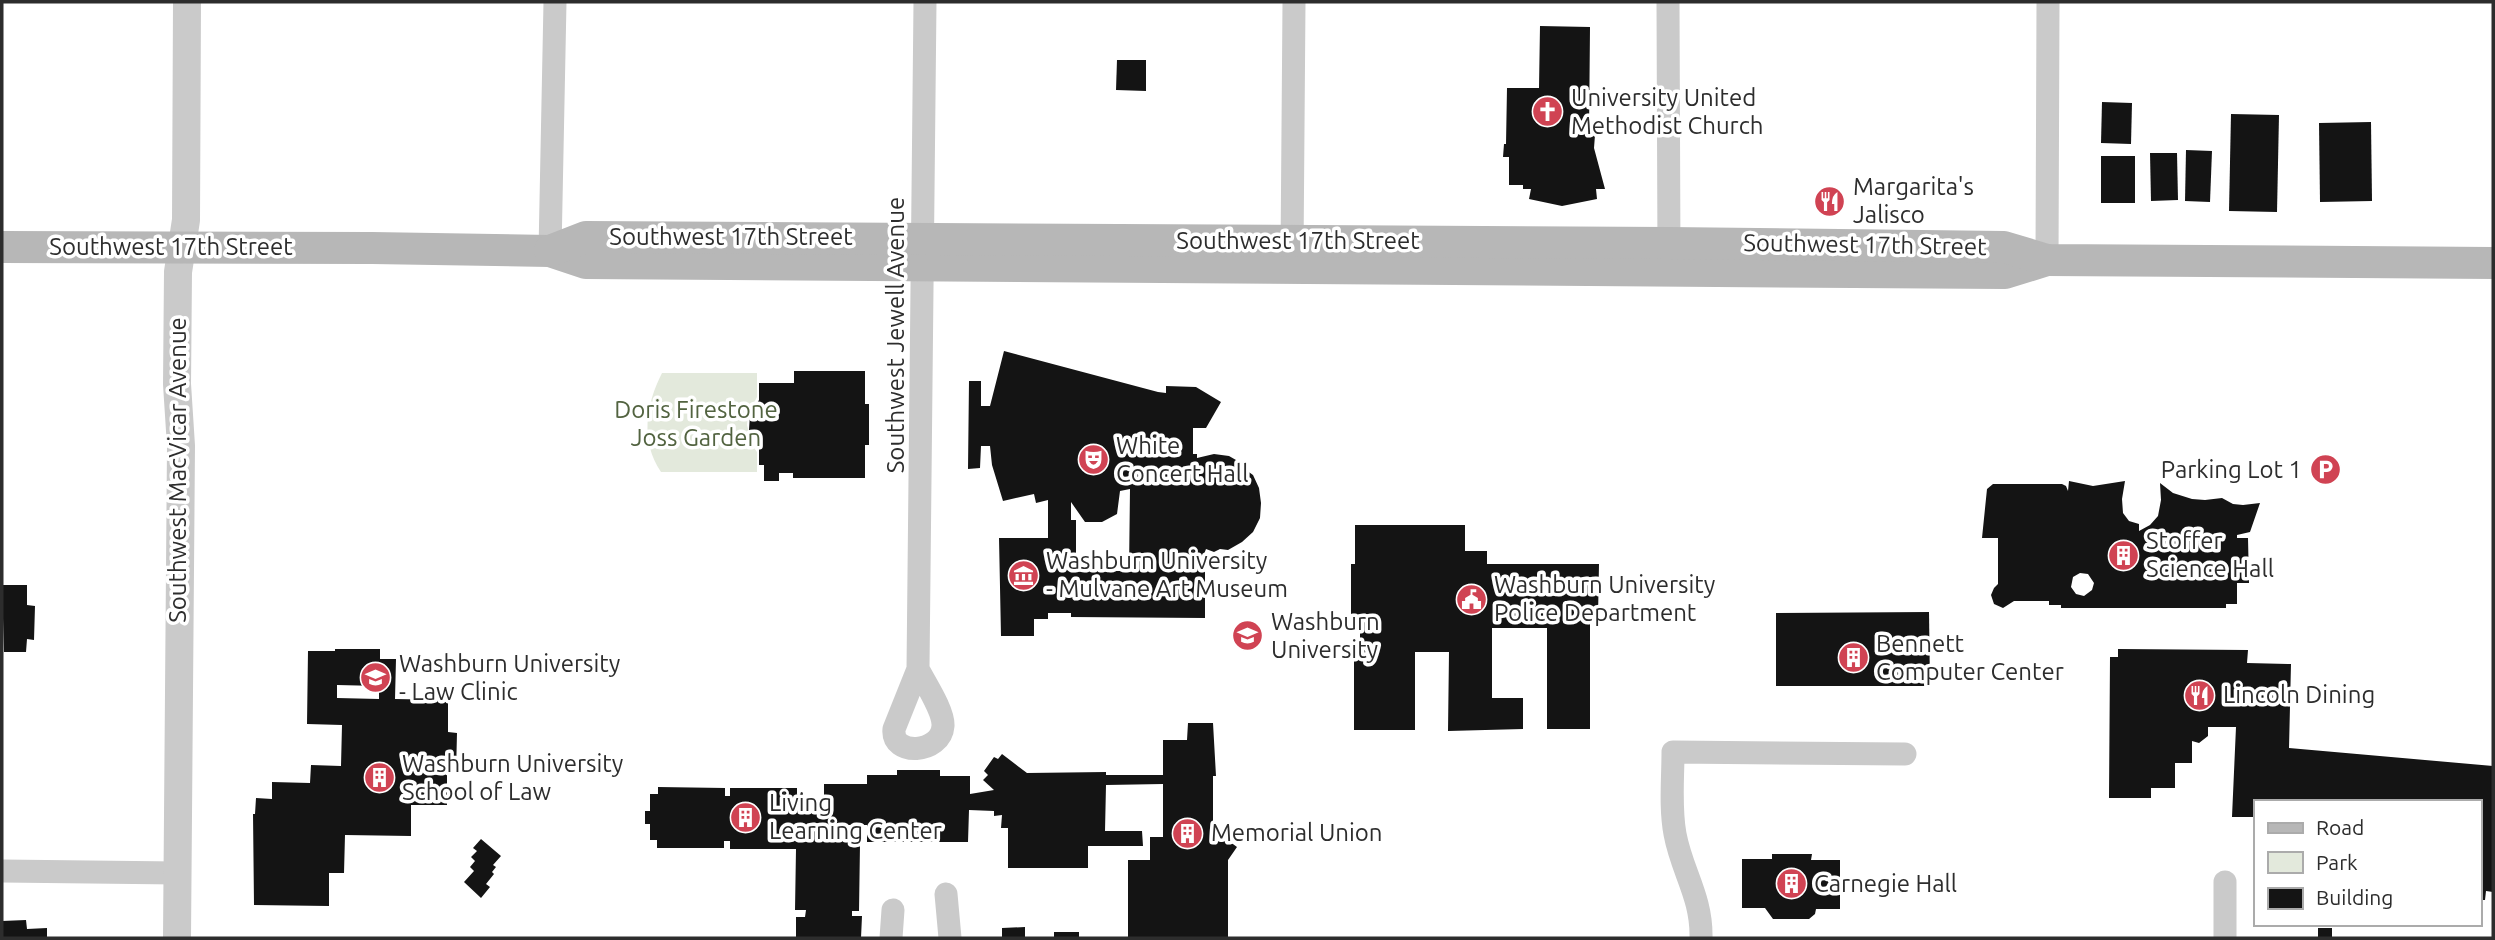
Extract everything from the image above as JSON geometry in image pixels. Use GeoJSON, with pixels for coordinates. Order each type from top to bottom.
{"type":"FeatureCollection","features":[{"type":"Feature","properties":{"kind":"main road","name":"Southwest 17th Street"},"geometry":{"type":"LineString","coordinates":[[2,247],[551,251],[586,263],[922,252],[1669,257],[2006,273],[2047,260],[2493,263]]}},
{"type":"Feature","properties":{"kind":"street","name":"Southwest MacVicar Avenue"},"geometry":{"type":"LineString","coordinates":[[177,938],[181,446],[177,384],[178,272],[186,220],[187,2]]}},
{"type":"Feature","properties":{"kind":"street"},"geometry":{"type":"LineString","coordinates":[[551,251],[555,2]]}},
{"type":"Feature","properties":{"kind":"street","name":"Southwest Jewell Avenue"},"geometry":{"type":"LineString","coordinates":[[918,669],[925,2]]}},
{"type":"Feature","properties":{"kind":"street"},"geometry":{"type":"LineString","coordinates":[[1292,254],[1294,2]]}},
{"type":"Feature","properties":{"kind":"street"},"geometry":{"type":"LineString","coordinates":[[1668,2],[1669,257]]}},
{"type":"Feature","properties":{"kind":"street"},"geometry":{"type":"LineString","coordinates":[[2047,260],[2048,2]]}},
{"type":"Feature","properties":{"kind":"street"},"geometry":{"type":"LineString","coordinates":[[1701,938],[1702,920],[1698,898],[1682,861],[1675,833],[1672,807],[1673,752],[1905,754]]}},
{"type":"Feature","properties":{"kind":"street"},"geometry":{"type":"LineString","coordinates":[[2,871],[178,873]]}},
{"type":"Feature","properties":{"kind":"street"},"geometry":{"type":"LineString","coordinates":[[2225,883],[2225,938]]}},
{"type":"Feature","properties":{"kind":"street"},"geometry":{"type":"LineString","coordinates":[[946,894],[950,938]]}},
{"type":"Feature","properties":{"kind":"street"},"geometry":{"type":"LineString","coordinates":[[891,938],[893,910]]}},
{"type":"Feature","properties":{"kind":"green space","name":"Doris Firestone Joss Garden"},"geometry":{"type":"Polygon","coordinates":[[[662,373],[757,373],[757,397],[748,414],[747,425],[752,445],[757,452],[757,472],[661,472],[650,448],[648,422],[652,397],[662,373]]]}},
{"type":"Feature","properties":{"kind":"building","name":"University United Methodist Church"},"geometry":{"type":"Polygon","coordinates":[[[1540,26],[1590,27],[1589,135],[1595,135],[1594,148],[1605,189],[1596,189],[1597,199],[1562,206],[1529,199],[1531,189],[1523,189],[1523,185],[1509,185],[1509,157],[1503,157],[1506,144],[1507,88],[1539,88],[1540,26]]]}},
{"type":"Feature","properties":{"kind":"building"},"geometry":{"type":"Polygon","coordinates":[[[1117,60],[1146,60],[1146,91],[1116,90],[1117,60]]]}},
{"type":"Feature","properties":{"kind":"building"},"geometry":{"type":"Polygon","coordinates":[[[2102,102],[2132,103],[2131,144],[2101,143],[2102,102]]]}},
{"type":"Feature","properties":{"kind":"building"},"geometry":{"type":"Polygon","coordinates":[[[2231,114],[2279,115],[2277,212],[2229,211],[2231,114]]]}},
{"type":"Feature","properties":{"kind":"building"},"geometry":{"type":"Polygon","coordinates":[[[2371,122],[2372,201],[2320,202],[2319,123],[2371,122]]]}},
{"type":"Feature","properties":{"kind":"building"},"geometry":{"type":"Polygon","coordinates":[[[2186,150],[2212,151],[2210,202],[2185,201],[2186,150]]]}},
{"type":"Feature","properties":{"kind":"building"},"geometry":{"type":"Polygon","coordinates":[[[2150,153],[2177,153],[2178,200],[2151,201],[2150,153]]]}},
{"type":"Feature","properties":{"kind":"building"},"geometry":{"type":"Polygon","coordinates":[[[2101,156],[2135,156],[2135,203],[2101,203],[2101,156]]]}},
{"type":"Feature","properties":{"kind":"building"},"geometry":{"type":"Polygon","coordinates":[[[1004,351],[1158,392],[1166,393],[1166,386],[1196,387],[1221,402],[1206,428],[1193,428],[1193,454],[1197,454],[1197,458],[1214,454],[1229,456],[1243,464],[1253,475],[1259,488],[1260,518],[1253,532],[1242,542],[1228,550],[1220,549],[1214,552],[1206,549],[1199,567],[1205,569],[1205,618],[1071,617],[1071,613],[1048,613],[1048,619],[1034,619],[1034,636],[1001,636],[999,538],[1048,538],[1048,500],[1036,503],[1034,494],[1003,501],[992,465],[990,446],[981,446],[980,468],[968,469],[969,381],[981,381],[981,406],[990,406],[1004,351]],[[1130,489],[1120,491],[1117,514],[1102,522],[1085,522],[1071,502],[1071,520],[1076,520],[1076,571],[1129,571],[1130,489]]]}},
{"type":"Feature","properties":{"kind":"building"},"geometry":{"type":"Polygon","coordinates":[[[794,371],[865,371],[865,404],[869,404],[869,445],[865,445],[865,478],[793,478],[793,473],[779,473],[779,481],[764,481],[764,465],[759,465],[759,449],[749,430],[750,414],[759,400],[759,383],[794,383],[794,371]]]}},
{"type":"Feature","properties":{"kind":"building","name":"Stoffer Science Hall"},"geometry":{"type":"Polygon","coordinates":[[[2069,481],[2093,486],[2125,481],[2123,513],[2129,521],[2139,524],[2139,531],[2150,525],[2158,516],[2160,483],[2173,493],[2192,499],[2222,498],[2233,504],[2243,505],[2260,503],[2250,532],[2237,535],[2237,538],[2248,538],[2249,583],[2237,583],[2237,604],[2226,604],[2226,608],[2061,608],[2061,605],[2049,605],[2049,601],[2014,601],[2003,608],[1994,604],[1991,595],[1998,584],[1998,538],[1982,538],[1987,489],[1993,484],[2062,484],[2068,491],[2069,481]],[[2080,573],[2073,577],[2071,587],[2076,594],[2084,596],[2092,590],[2094,583],[2088,574],[2080,573]]]}},
{"type":"Feature","properties":{"kind":"building"},"geometry":{"type":"Polygon","coordinates":[[[1355,525],[1465,525],[1465,551],[1487,551],[1487,564],[1599,564],[1598,617],[1590,617],[1590,729],[1547,729],[1547,628],[1492,628],[1492,698],[1523,698],[1523,729],[1448,731],[1449,652],[1415,652],[1415,730],[1354,730],[1354,646],[1360,646],[1360,617],[1351,617],[1351,564],[1355,564],[1355,525]]]}},
{"type":"Feature","properties":{"kind":"building"},"geometry":{"type":"Polygon","coordinates":[[[2,585],[27,585],[27,605],[35,606],[34,640],[27,639],[26,652],[4,652],[2,585]]]}},
{"type":"Feature","properties":{"kind":"building","name":"Bennett Computer Center"},"geometry":{"type":"Polygon","coordinates":[[[1929,612],[1930,686],[1776,686],[1776,613],[1929,612]]]}},
{"type":"Feature","properties":{"kind":"building","name":"Washburn University School of Law"},"geometry":{"type":"Polygon","coordinates":[[[380,649],[380,659],[396,659],[395,699],[448,700],[448,732],[457,733],[456,774],[447,774],[447,805],[411,805],[411,836],[345,835],[344,873],[329,873],[329,906],[254,905],[253,814],[256,798],[272,799],[272,782],[310,783],[311,765],[341,766],[342,725],[307,724],[308,651],[380,649]],[[337,685],[337,698],[379,699],[379,686],[337,685]]]}},
{"type":"Feature","properties":{"kind":"building"},"geometry":{"type":"Polygon","coordinates":[[[2118,649],[2248,650],[2247,663],[2291,664],[2289,748],[2493,766],[2493,892],[2486,891],[2485,900],[2481,900],[2481,800],[2254,800],[2254,817],[2232,817],[2236,727],[2208,727],[2208,736],[2199,743],[2192,741],[2192,763],[2175,763],[2175,788],[2151,788],[2151,798],[2109,798],[2110,657],[2118,657],[2118,649]]]}},
{"type":"Feature","properties":{"kind":"building"},"geometry":{"type":"Polygon","coordinates":[[[1188,723],[1213,723],[1216,776],[1213,776],[1213,836],[1222,836],[1237,847],[1228,860],[1228,938],[1128,938],[1128,860],[1150,860],[1150,837],[1163,837],[1163,784],[1106,785],[1105,831],[1142,831],[1143,846],[1088,846],[1088,868],[1008,868],[1008,828],[1001,828],[1002,815],[994,816],[994,811],[969,810],[968,842],[867,842],[867,825],[847,825],[847,836],[851,837],[851,844],[860,844],[859,911],[852,911],[852,916],[862,916],[861,938],[796,938],[796,917],[805,917],[806,910],[795,910],[796,849],[730,849],[730,841],[724,841],[724,848],[657,848],[657,840],[650,840],[650,824],[645,824],[645,811],[650,811],[650,794],[658,794],[658,787],[725,788],[725,796],[730,796],[730,788],[797,788],[797,794],[803,794],[803,799],[824,799],[824,784],[867,784],[867,775],[897,775],[897,770],[940,770],[940,776],[970,776],[970,794],[994,790],[983,780],[988,775],[984,771],[994,757],[998,759],[1002,754],[1027,773],[1106,772],[1106,775],[1163,775],[1163,740],[1187,740],[1188,723]]]}},
{"type":"Feature","properties":{"kind":"building"},"geometry":{"type":"Polygon","coordinates":[[[481,839],[501,856],[493,865],[496,867],[492,872],[494,874],[486,884],[490,887],[481,898],[464,882],[474,871],[470,867],[475,861],[471,857],[477,851],[473,848],[481,839]]]}},
{"type":"Feature","properties":{"kind":"building","name":"Carnegie Hall"},"geometry":{"type":"Polygon","coordinates":[[[1772,854],[1812,854],[1811,860],[1840,860],[1840,909],[1816,909],[1809,919],[1773,919],[1765,908],[1742,908],[1742,859],[1772,859],[1772,854]]]}},
{"type":"Feature","properties":{"kind":"building"},"geometry":{"type":"Polygon","coordinates":[[[26,920],[27,929],[47,928],[47,938],[2,938],[2,921],[26,920]]]}},
{"type":"Feature","properties":{"kind":"building"},"geometry":{"type":"Polygon","coordinates":[[[1025,927],[1025,938],[1002,938],[1002,928],[1025,927]]]}},
{"type":"Feature","properties":{"kind":"building"},"geometry":{"type":"Polygon","coordinates":[[[2318,928],[2332,928],[2332,938],[2318,938],[2318,928]]]}},
{"type":"Feature","properties":{"kind":"building"},"geometry":{"type":"Polygon","coordinates":[[[1054,932],[1079,932],[1079,938],[1054,938],[1054,932]]]}},
{"type":"Feature","properties":{"kind":"place","name":"University United Methodist Church"},"geometry":{"type":"Point","coordinates":[1548,112]}},
{"type":"Feature","properties":{"kind":"place","name":"Margarita's Jalisco"},"geometry":{"type":"Point","coordinates":[1830,201]}},
{"type":"Feature","properties":{"kind":"place","name":"White Concert Hall"},"geometry":{"type":"Point","coordinates":[1093,460]}},
{"type":"Feature","properties":{"kind":"place","name":"Parking Lot 1"},"geometry":{"type":"Point","coordinates":[2325,470]}},
{"type":"Feature","properties":{"kind":"place","name":"Stoffer Science Hall"},"geometry":{"type":"Point","coordinates":[2123,555]}},
{"type":"Feature","properties":{"kind":"place","name":"Washburn University - Mulvane Art Museum"},"geometry":{"type":"Point","coordinates":[1023,575]}},
{"type":"Feature","properties":{"kind":"place","name":"Washburn University Police Department"},"geometry":{"type":"Point","coordinates":[1471,599]}},
{"type":"Feature","properties":{"kind":"place","name":"Washburn University"},"geometry":{"type":"Point","coordinates":[1248,636]}},
{"type":"Feature","properties":{"kind":"place","name":"Bennett Computer Center"},"geometry":{"type":"Point","coordinates":[1853,658]}},
{"type":"Feature","properties":{"kind":"place","name":"Washburn University - Law Clinic"},"geometry":{"type":"Point","coordinates":[376,678]}},
{"type":"Feature","properties":{"kind":"place","name":"Lincoln Dining"},"geometry":{"type":"Point","coordinates":[2200,695]}},
{"type":"Feature","properties":{"kind":"place","name":"Washburn University School of Law"},"geometry":{"type":"Point","coordinates":[379,778]}},
{"type":"Feature","properties":{"kind":"place","name":"Living Learning Center"},"geometry":{"type":"Point","coordinates":[746,817]}},
{"type":"Feature","properties":{"kind":"place","name":"Memorial Union"},"geometry":{"type":"Point","coordinates":[1188,833]}},
{"type":"Feature","properties":{"kind":"place","name":"Carnegie Hall"},"geometry":{"type":"Point","coordinates":[1791,884]}}]}
